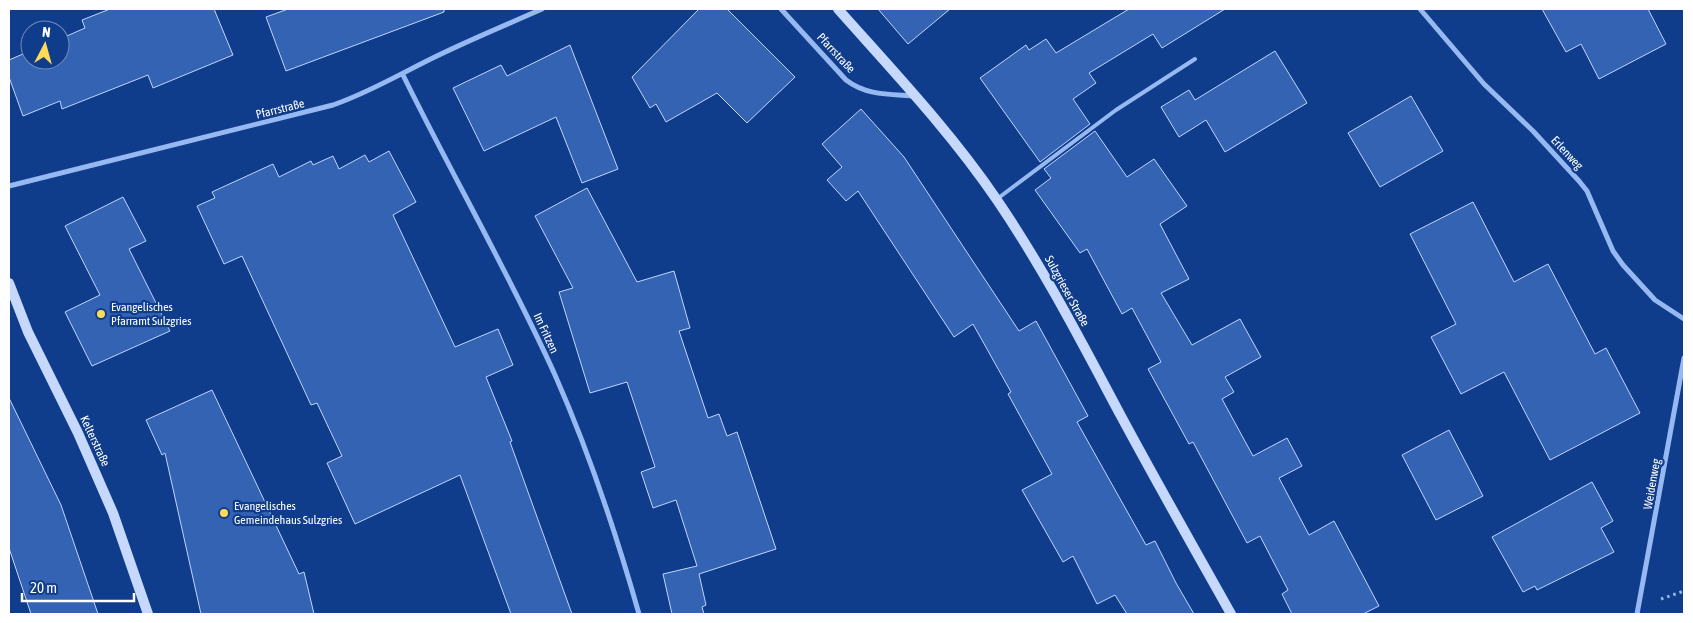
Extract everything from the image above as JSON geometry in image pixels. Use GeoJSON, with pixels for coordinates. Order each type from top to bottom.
{"type":"FeatureCollection","features":[{"type":"Feature","properties":{"kind":"main road","name":"Sulzgrieser Straße"},"geometry":{"type":"LineString","coordinates":[[838,9],[917,96],[965,155],[997,199],[1048,280],[1145,461],[1231,614]]}},
{"type":"Feature","properties":{"kind":"main road","name":"Kelterstraße"},"geometry":{"type":"LineString","coordinates":[[9,283],[28,332],[78,433],[113,513],[148,614]]}},
{"type":"Feature","properties":{"kind":"street","name":"Pfarrstraße"},"geometry":{"type":"LineString","coordinates":[[9,186],[346,101],[440,55],[542,9]]}},
{"type":"Feature","properties":{"kind":"street","name":"Pfarrstraße"},"geometry":{"type":"LineString","coordinates":[[780,9],[846,80],[854,86],[875,94],[917,96]]}},
{"type":"Feature","properties":{"kind":"street","name":"Erlenweg"},"geometry":{"type":"LineString","coordinates":[[1420,9],[1479,78],[1533,131],[1579,181],[1590,197],[1613,251],[1623,266],[1655,300],[1684,319]]}},
{"type":"Feature","properties":{"kind":"street","name":"Im Fritzen"},"geometry":{"type":"LineString","coordinates":[[402,74],[431,133],[505,271],[556,377],[588,457],[638,614]]}},
{"type":"Feature","properties":{"kind":"street","name":"Weidenweg"},"geometry":{"type":"LineString","coordinates":[[1638,614],[1684,358]]}},
{"type":"Feature","properties":{"kind":"lane"},"geometry":{"type":"LineString","coordinates":[[997,199],[1138,94],[1195,59]]}},
{"type":"Feature","properties":{"kind":"building"},"geometry":{"type":"Polygon","coordinates":[[[110,9],[214,9],[233,55],[153,88],[148,75],[62,109],[60,101],[23,116],[9,77],[9,60],[20,55],[20,70],[70,70],[70,35],[85,28],[82,20],[110,9]]]}},
{"type":"Feature","properties":{"kind":"building"},"geometry":{"type":"Polygon","coordinates":[[[288,9],[444,9],[444,12],[286,71],[266,17],[288,9]]]}},
{"type":"Feature","properties":{"kind":"building"},"geometry":{"type":"Polygon","coordinates":[[[699,9],[727,9],[795,77],[747,123],[717,93],[666,122],[656,104],[650,108],[632,77],[699,9]]]}},
{"type":"Feature","properties":{"kind":"building"},"geometry":{"type":"Polygon","coordinates":[[[878,9],[950,9],[908,44],[878,9]]]}},
{"type":"Feature","properties":{"kind":"building"},"geometry":{"type":"Polygon","coordinates":[[[1129,9],[1225,9],[1162,48],[1153,34],[1089,73],[1096,83],[1073,99],[1090,124],[1040,162],[980,78],[1026,45],[1029,50],[1046,39],[1056,53],[1129,9]]]}},
{"type":"Feature","properties":{"kind":"building"},"geometry":{"type":"Polygon","coordinates":[[[1542,9],[1648,9],[1666,44],[1599,79],[1581,44],[1566,52],[1542,9]]]}},
{"type":"Feature","properties":{"kind":"building"},"geometry":{"type":"Polygon","coordinates":[[[570,45],[618,169],[582,183],[556,117],[484,151],[453,88],[501,65],[507,76],[570,45]]]}},
{"type":"Feature","properties":{"kind":"building"},"geometry":{"type":"Polygon","coordinates":[[[1275,51],[1307,103],[1225,152],[1206,120],[1179,137],[1161,107],[1189,90],[1195,100],[1275,51]]]}},
{"type":"Feature","properties":{"kind":"building"},"geometry":{"type":"Polygon","coordinates":[[[1411,96],[1443,151],[1380,187],[1348,133],[1411,96]]]}},
{"type":"Feature","properties":{"kind":"building"},"geometry":{"type":"Polygon","coordinates":[[[861,109],[904,157],[1019,331],[1036,321],[1088,416],[1077,422],[1146,545],[1155,541],[1194,614],[1127,614],[1115,595],[1097,604],[1073,556],[1063,562],[1022,490],[1052,474],[1008,394],[1011,392],[973,324],[954,337],[858,191],[846,201],[827,180],[842,167],[822,144],[861,109]]]}},
{"type":"Feature","properties":{"kind":"building"},"geometry":{"type":"Polygon","coordinates":[[[1095,131],[1127,177],[1154,159],[1187,206],[1160,224],[1189,279],[1161,293],[1192,345],[1240,319],[1261,357],[1225,377],[1234,392],[1222,399],[1253,456],[1287,438],[1302,466],[1279,478],[1309,535],[1334,521],[1379,606],[1363,614],[1292,614],[1282,594],[1288,590],[1260,536],[1247,543],[1193,442],[1189,444],[1148,369],[1161,362],[1132,308],[1122,314],[1087,249],[1080,253],[1035,190],[1051,178],[1044,169],[1095,131]]]}},
{"type":"Feature","properties":{"kind":"building"},"geometry":{"type":"Polygon","coordinates":[[[389,151],[416,202],[393,215],[455,347],[498,329],[513,365],[486,377],[512,441],[510,442],[572,614],[511,614],[460,475],[355,524],[327,463],[342,456],[317,403],[311,405],[242,256],[224,264],[197,206],[215,198],[212,192],[273,164],[279,177],[311,161],[313,165],[333,156],[339,169],[365,155],[369,162],[389,151]]]}},
{"type":"Feature","properties":{"kind":"building"},"geometry":{"type":"Polygon","coordinates":[[[587,188],[637,282],[674,271],[690,328],[679,331],[708,418],[719,414],[727,436],[737,432],[776,549],[699,574],[706,605],[702,607],[704,614],[672,614],[663,574],[697,566],[676,500],[653,508],[641,472],[655,467],[627,382],[590,393],[559,292],[573,288],[535,216],[587,188]]]}},
{"type":"Feature","properties":{"kind":"building"},"geometry":{"type":"Polygon","coordinates":[[[123,197],[146,241],[129,249],[170,331],[92,366],[65,312],[100,295],[65,226],[123,197]]]}},
{"type":"Feature","properties":{"kind":"building"},"geometry":{"type":"Polygon","coordinates":[[[1473,202],[1514,282],[1548,264],[1595,354],[1606,348],[1640,413],[1550,460],[1504,372],[1461,394],[1431,337],[1456,324],[1410,234],[1473,202]]]}},
{"type":"Feature","properties":{"kind":"building","name":"Evangelisches Gemeindehaus Sulzgries"},"geometry":{"type":"Polygon","coordinates":[[[212,390],[299,574],[304,572],[314,614],[201,614],[165,453],[162,455],[146,420],[212,390]]]}},
{"type":"Feature","properties":{"kind":"building"},"geometry":{"type":"Polygon","coordinates":[[[9,398],[61,505],[98,614],[31,614],[9,548],[9,398]]]}},
{"type":"Feature","properties":{"kind":"building"},"geometry":{"type":"Polygon","coordinates":[[[1449,430],[1483,496],[1436,520],[1402,455],[1449,430]]]}},
{"type":"Feature","properties":{"kind":"building"},"geometry":{"type":"Polygon","coordinates":[[[1592,482],[1613,521],[1601,528],[1614,552],[1537,590],[1535,586],[1523,592],[1492,537],[1592,482]]]}},
{"type":"Feature","properties":{"kind":"place","name":"Evangelisches Pfarramt Sulzgries"},"geometry":{"type":"Point","coordinates":[101,314]}},
{"type":"Feature","properties":{"kind":"place","name":"Evangelisches Gemeindehaus Sulzgries"},"geometry":{"type":"Point","coordinates":[224,513]}}]}
